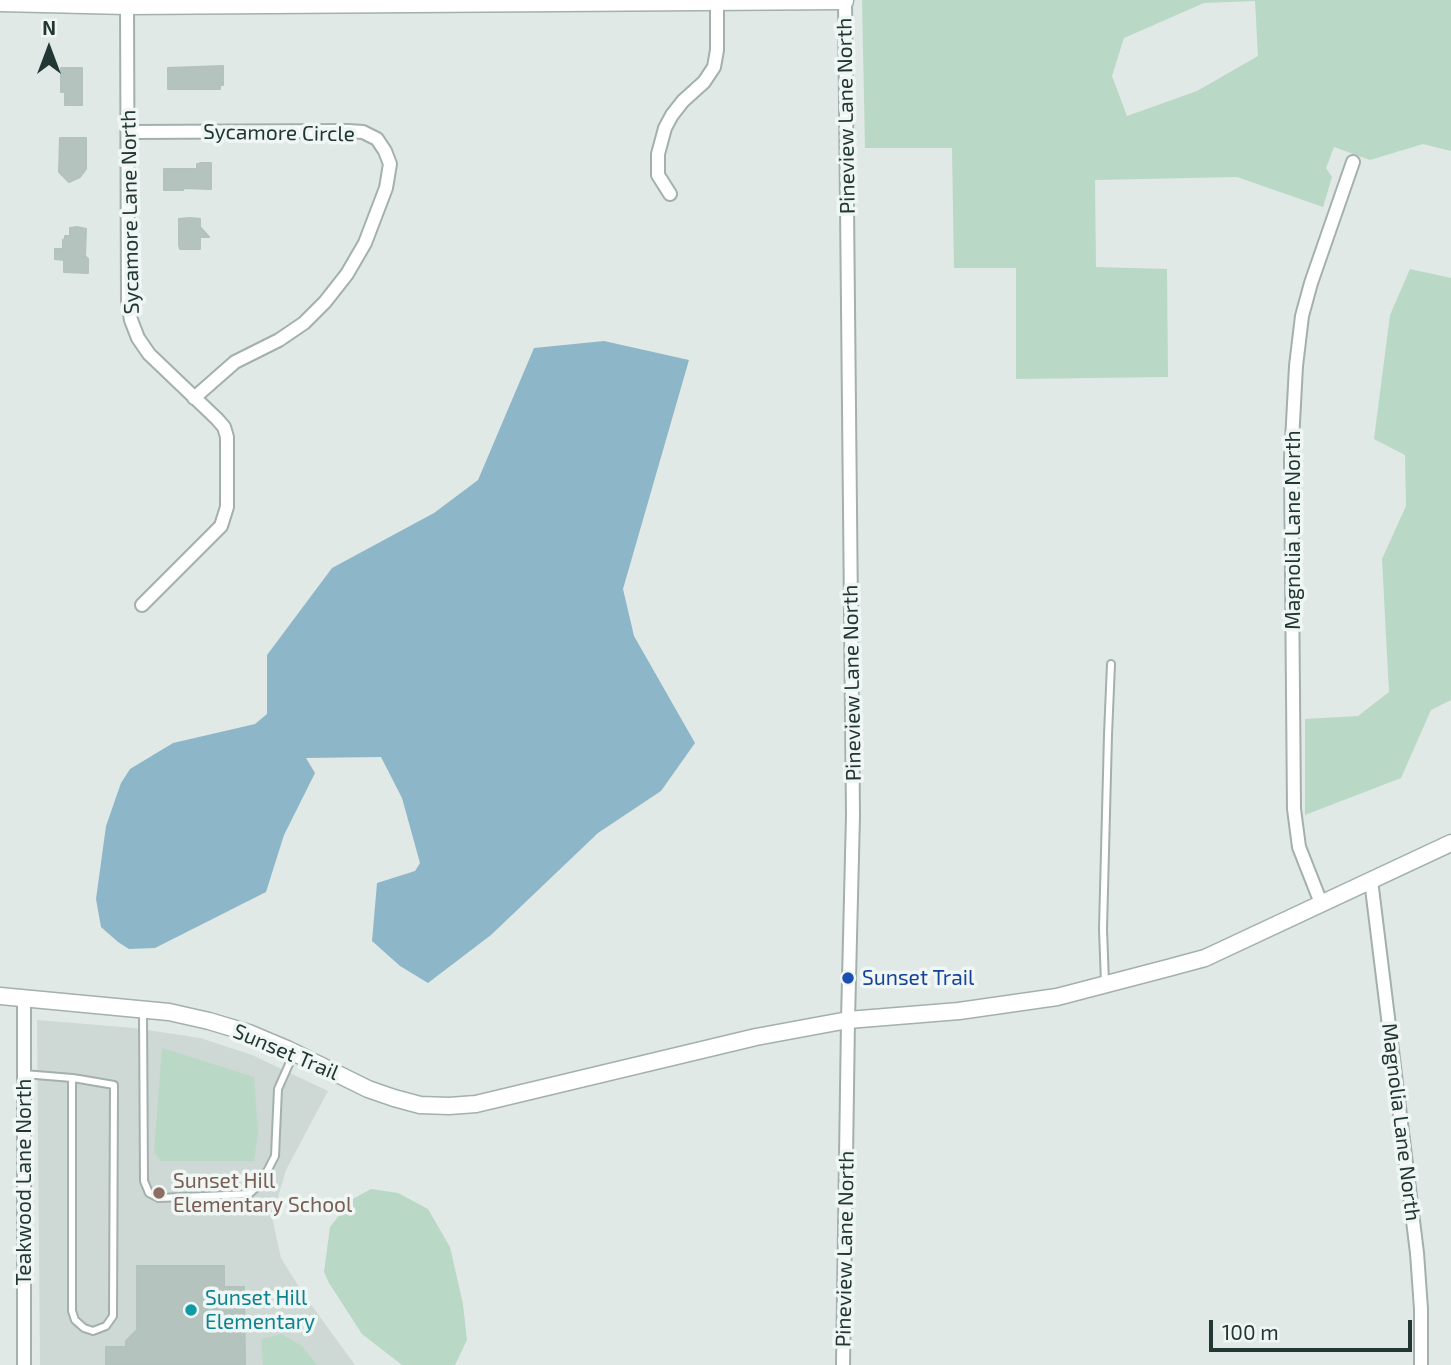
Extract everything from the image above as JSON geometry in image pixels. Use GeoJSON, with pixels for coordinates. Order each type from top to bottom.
{"type":"FeatureCollection","features":[{"type":"Feature","properties":{"kind":"street"},"geometry":{"type":"LineString","coordinates":[[0,3],[845,1]]}},
{"type":"Feature","properties":{"kind":"street","name":"Pineview Lane North"},"geometry":{"type":"LineString","coordinates":[[843,1365],[853,815],[845,1]]}},
{"type":"Feature","properties":{"kind":"street"},"geometry":{"type":"LineString","coordinates":[[670,194],[658,175],[658,154],[665,128],[672,115],[704,82],[714,67],[717,50],[717,2]]}},
{"type":"Feature","properties":{"kind":"street","name":"Sycamore Lane North"},"geometry":{"type":"LineString","coordinates":[[127,3],[128,300],[131,320],[138,338],[149,354],[218,419],[227,437],[227,508],[221,526],[142,605]]}},
{"type":"Feature","properties":{"kind":"street","name":"Sycamore Circle"},"geometry":{"type":"LineString","coordinates":[[128,132],[363,132],[377,139],[390,164],[386,188],[365,243],[347,274],[325,302],[304,323],[279,340],[235,362],[194,398]]}},
{"type":"Feature","properties":{"kind":"street","name":"Magnolia Lane North"},"geometry":{"type":"LineString","coordinates":[[1321,903],[1298,847],[1294,808],[1291,460],[1296,366],[1302,316],[1353,162]]}},
{"type":"Feature","properties":{"kind":"street","name":"Sunset Trail"},"geometry":{"type":"LineString","coordinates":[[0,996],[169,1012],[209,1021],[249,1033],[368,1089],[394,1098],[421,1105],[476,1104],[756,1037],[848,1020],[1002,1006],[1057,997],[1105,985],[1205,958],[1451,842]]}},
{"type":"Feature","properties":{"kind":"street","name":"Magnolia Lane North"},"geometry":{"type":"LineString","coordinates":[[1371,880],[1417,1253],[1421,1365]]}},
{"type":"Feature","properties":{"kind":"street","name":"Teakwood Lane North"},"geometry":{"type":"LineString","coordinates":[[24,999],[24,1365]]}},
{"type":"Feature","properties":{"kind":"lane"},"geometry":{"type":"LineString","coordinates":[[1105,985],[1103,929],[1111,664]]}},
{"type":"Feature","properties":{"kind":"lane"},"geometry":{"type":"LineString","coordinates":[[143,1010],[144,1181],[149,1193],[159,1198],[249,1194],[261,1183],[275,1156],[278,1089],[294,1053]]}},
{"type":"Feature","properties":{"kind":"lane"},"geometry":{"type":"LineString","coordinates":[[24,1074],[72,1078],[114,1085],[113,1316],[106,1326],[93,1331],[84,1328],[75,1320],[72,1311],[72,1078]]}},
{"type":"Feature","properties":{"kind":"shaded area","name":"Sunset Hill Elementary School"},"geometry":{"type":"Polygon","coordinates":[[[37,1020],[134,1028],[200,1038],[252,1055],[328,1091],[286,1170],[272,1217],[281,1258],[304,1295],[355,1365],[40,1365],[37,1020]]]}},
{"type":"Feature","properties":{"kind":"green space"},"geometry":{"type":"Polygon","coordinates":[[[862,0],[1451,0],[1451,151],[1423,144],[1370,160],[1334,147],[1326,168],[1332,177],[1323,207],[1237,177],[1095,180],[1096,267],[1167,269],[1168,377],[1016,379],[1016,268],[954,268],[952,148],[865,148],[862,0]],[[1255,1],[1204,3],[1124,38],[1112,76],[1127,116],[1197,91],[1258,56],[1255,1]]]}},
{"type":"Feature","properties":{"kind":"green space"},"geometry":{"type":"Polygon","coordinates":[[[1410,269],[1451,278],[1451,700],[1431,710],[1401,778],[1305,815],[1305,719],[1358,716],[1389,692],[1382,559],[1406,506],[1405,455],[1374,439],[1390,315],[1410,269]]]}},
{"type":"Feature","properties":{"kind":"green space"},"geometry":{"type":"Polygon","coordinates":[[[162,1048],[254,1077],[258,1132],[254,1161],[161,1161],[154,1152],[162,1048]]]}},
{"type":"Feature","properties":{"kind":"green space"},"geometry":{"type":"Polygon","coordinates":[[[371,1189],[398,1193],[428,1209],[450,1247],[463,1304],[467,1340],[455,1365],[402,1365],[362,1334],[329,1283],[324,1272],[330,1227],[351,1200],[371,1189]]]}},
{"type":"Feature","properties":{"kind":"green space"},"geometry":{"type":"Polygon","coordinates":[[[281,1334],[302,1346],[317,1365],[263,1365],[261,1339],[281,1334]]]}},
{"type":"Feature","properties":{"kind":"water"},"geometry":{"type":"Polygon","coordinates":[[[604,341],[689,360],[623,589],[634,636],[695,743],[661,791],[598,833],[491,935],[428,983],[400,966],[372,941],[377,883],[415,871],[420,863],[402,798],[381,757],[306,758],[315,773],[284,835],[266,892],[155,948],[129,949],[118,942],[101,927],[96,899],[106,826],[121,783],[130,769],[173,743],[255,724],[267,714],[267,655],[332,568],[434,513],[478,480],[534,348],[604,341]]]}},
{"type":"Feature","properties":{"kind":"building"},"geometry":{"type":"Polygon","coordinates":[[[223,66],[223,85],[220,85],[220,89],[168,89],[168,68],[223,66]]]}},
{"type":"Feature","properties":{"kind":"building"},"geometry":{"type":"Polygon","coordinates":[[[61,68],[82,68],[82,105],[65,105],[65,92],[61,92],[61,68]]]}},
{"type":"Feature","properties":{"kind":"building"},"geometry":{"type":"Polygon","coordinates":[[[60,138],[86,138],[86,169],[80,177],[69,182],[59,172],[60,138]]]}},
{"type":"Feature","properties":{"kind":"building"},"geometry":{"type":"Polygon","coordinates":[[[211,163],[211,189],[164,190],[164,169],[197,169],[197,164],[211,163]]]}},
{"type":"Feature","properties":{"kind":"building"},"geometry":{"type":"Polygon","coordinates":[[[179,219],[200,219],[200,227],[209,237],[200,237],[200,249],[180,249],[179,219]]]}},
{"type":"Feature","properties":{"kind":"building"},"geometry":{"type":"Polygon","coordinates":[[[70,228],[86,229],[85,256],[88,259],[88,273],[64,272],[64,260],[55,259],[55,249],[63,249],[63,240],[65,236],[70,236],[70,228]]]}},
{"type":"Feature","properties":{"kind":"building","name":"Sunset Hill Elementary"},"geometry":{"type":"Polygon","coordinates":[[[137,1266],[224,1266],[224,1287],[244,1287],[245,1365],[106,1365],[106,1347],[126,1347],[126,1341],[137,1330],[137,1266]]]}},
{"type":"Feature","properties":{"kind":"place","name":"Sunset Trail"},"geometry":{"type":"Point","coordinates":[848,978]}},
{"type":"Feature","properties":{"kind":"place","name":"Sunset Hill Elementary School"},"geometry":{"type":"Point","coordinates":[159,1193]}},
{"type":"Feature","properties":{"kind":"place","name":"Sunset Hill Elementary"},"geometry":{"type":"Point","coordinates":[191,1310]}}]}
